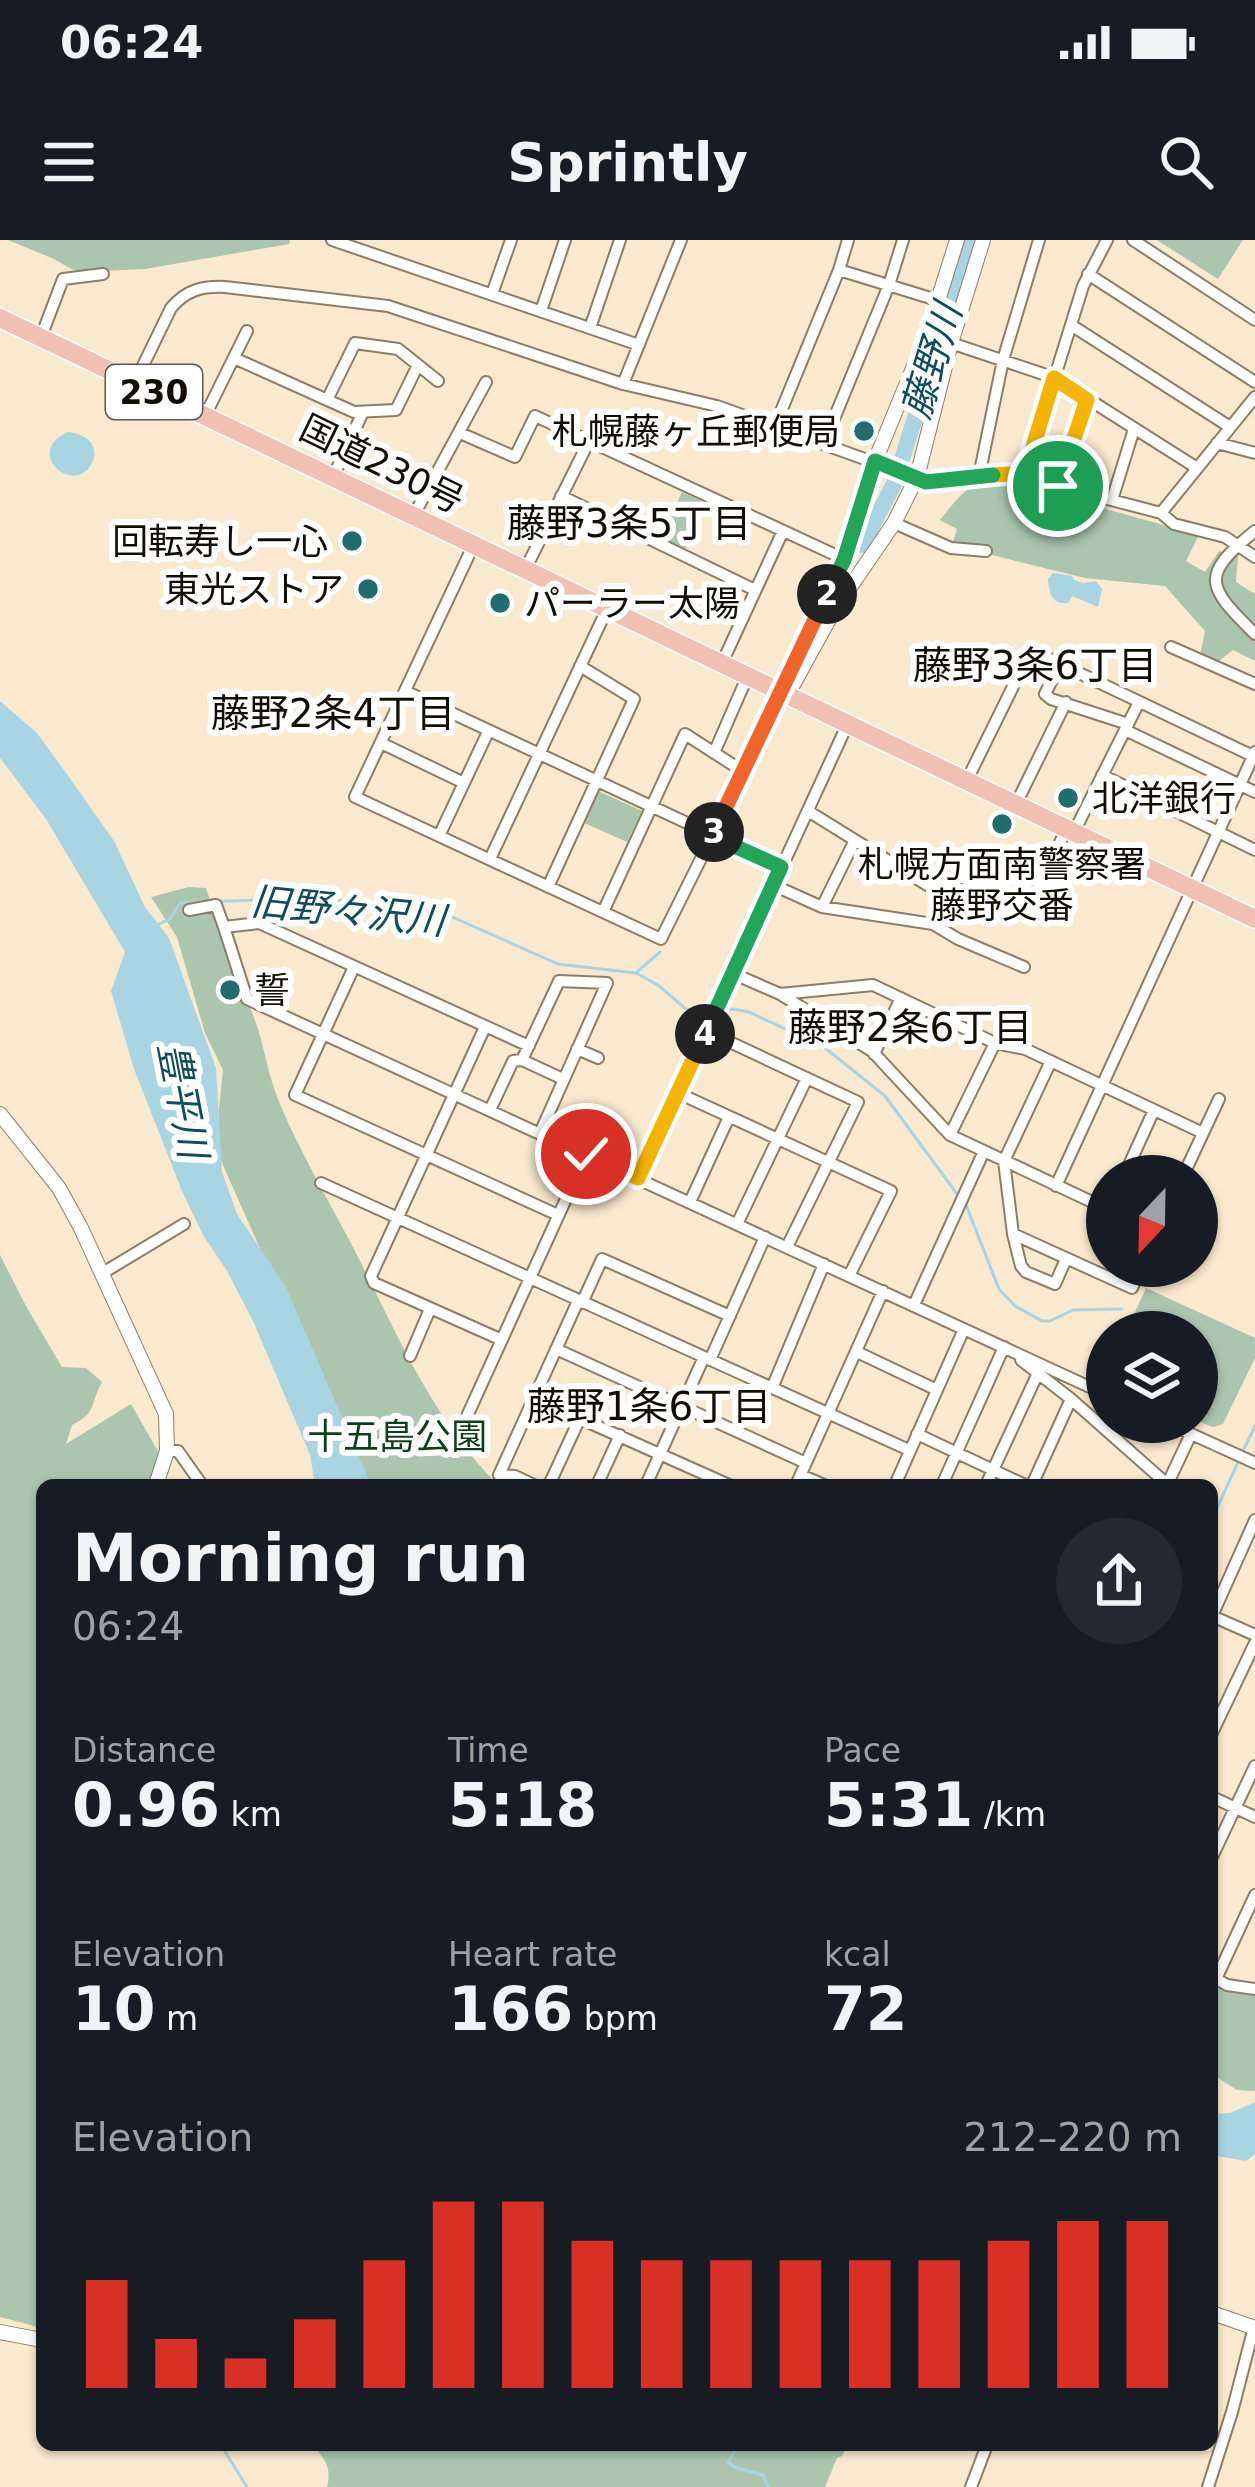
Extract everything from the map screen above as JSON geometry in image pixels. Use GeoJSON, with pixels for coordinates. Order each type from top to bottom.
{"type":"FeatureCollection","features":[{"type":"Feature","properties":{"kind":"highway","name":"国道230号"},"geometry":{"type":"LineString","coordinates":[[0,318],[1255,919]]}},
{"type":"Feature","properties":{"kind":"street"},"geometry":{"type":"LineString","coordinates":[[332,240],[639,345]]}},
{"type":"Feature","properties":{"kind":"street"},"geometry":{"type":"LineString","coordinates":[[492,294],[510,242],[494,240]]}},
{"type":"Feature","properties":{"kind":"street"},"geometry":{"type":"LineString","coordinates":[[541,310],[566,240]]}},
{"type":"Feature","properties":{"kind":"street"},"geometry":{"type":"LineString","coordinates":[[590,328],[620,240]]}},
{"type":"Feature","properties":{"kind":"street"},"geometry":{"type":"LineString","coordinates":[[623,384],[681,240]]}},
{"type":"Feature","properties":{"kind":"street"},"geometry":{"type":"LineString","coordinates":[[775,426],[848,240]]}},
{"type":"Feature","properties":{"kind":"street"},"geometry":{"type":"LineString","coordinates":[[824,443],[903,240]]}},
{"type":"Feature","properties":{"kind":"street"},"geometry":{"type":"LineString","coordinates":[[474,544],[356,797],[661,939],[844,560],[957,240]]}},
{"type":"Feature","properties":{"kind":"street"},"geometry":{"type":"LineString","coordinates":[[784,692],[894,523],[914,476],[983,240]]}},
{"type":"Feature","properties":{"kind":"street"},"geometry":{"type":"LineString","coordinates":[[979,476],[1003,360],[1039,240]]}},
{"type":"Feature","properties":{"kind":"street"},"geometry":{"type":"LineString","coordinates":[[136,382],[171,308],[189,292],[211,287],[388,305],[623,384],[717,406],[926,482],[1025,473],[1088,274],[1107,240]]}},
{"type":"Feature","properties":{"kind":"street"},"geometry":{"type":"LineString","coordinates":[[1133,240],[1255,320]]}},
{"type":"Feature","properties":{"kind":"street"},"geometry":{"type":"LineString","coordinates":[[839,270],[937,300]]}},
{"type":"Feature","properties":{"kind":"street"},"geometry":{"type":"LineString","coordinates":[[41,338],[63,279],[103,274]]}},
{"type":"Feature","properties":{"kind":"street"},"geometry":{"type":"LineString","coordinates":[[1088,274],[1255,382]]}},
{"type":"Feature","properties":{"kind":"street"},"geometry":{"type":"LineString","coordinates":[[1071,325],[1231,427]]}},
{"type":"Feature","properties":{"kind":"street"},"geometry":{"type":"LineString","coordinates":[[205,416],[247,332]]}},
{"type":"Feature","properties":{"kind":"street"},"geometry":{"type":"LineString","coordinates":[[327,400],[355,343],[398,349],[438,381]]}},
{"type":"Feature","properties":{"kind":"street"},"geometry":{"type":"LineString","coordinates":[[951,343],[1054,378],[1197,468]]}},
{"type":"Feature","properties":{"kind":"street"},"geometry":{"type":"LineString","coordinates":[[234,358],[354,412],[396,410],[418,365]]}},
{"type":"Feature","properties":{"kind":"street"},"geometry":{"type":"LineString","coordinates":[[414,515],[486,382]]}},
{"type":"Feature","properties":{"kind":"street"},"geometry":{"type":"LineString","coordinates":[[1161,513],[1255,397]]}},
{"type":"Feature","properties":{"kind":"street"},"geometry":{"type":"LineString","coordinates":[[1087,400],[1058,486],[1161,513],[1174,524],[1225,537],[1255,556]]}},
{"type":"Feature","properties":{"kind":"street"},"geometry":{"type":"LineString","coordinates":[[333,477],[363,412]]}},
{"type":"Feature","properties":{"kind":"street"},"geometry":{"type":"LineString","coordinates":[[460,433],[515,457],[536,416],[844,560]]}},
{"type":"Feature","properties":{"kind":"street"},"geometry":{"type":"LineString","coordinates":[[1112,500],[1134,429]]}},
{"type":"Feature","properties":{"kind":"street"},"geometry":{"type":"LineString","coordinates":[[526,568],[589,441]]}},
{"type":"Feature","properties":{"kind":"street"},"geometry":{"type":"LineString","coordinates":[[1217,443],[1255,453]]}},
{"type":"Feature","properties":{"kind":"street"},"geometry":{"type":"LineString","coordinates":[[562,496],[755,590]]}},
{"type":"Feature","properties":{"kind":"street"},"geometry":{"type":"LineString","coordinates":[[894,523],[951,548],[986,551]]}},
{"type":"Feature","properties":{"kind":"street"},"geometry":{"type":"LineString","coordinates":[[722,663],[783,531]]}},
{"type":"Feature","properties":{"kind":"street"},"geometry":{"type":"LineString","coordinates":[[1255,531],[1228,553],[1216,583],[1219,597],[1255,634]]}},
{"type":"Feature","properties":{"kind":"street"},"geometry":{"type":"LineString","coordinates":[[490,860],[608,608]]}},
{"type":"Feature","properties":{"kind":"street"},"geometry":{"type":"LineString","coordinates":[[1171,646],[1255,684]]}},
{"type":"Feature","properties":{"kind":"street"},"geometry":{"type":"LineString","coordinates":[[967,780],[1031,650],[1254,755],[1056,1186]]}},
{"type":"Feature","properties":{"kind":"street"},"geometry":{"type":"LineString","coordinates":[[1060,664],[1046,694],[1051,699],[1126,727],[1255,792]]}},
{"type":"Feature","properties":{"kind":"street"},"geometry":{"type":"LineString","coordinates":[[548,887],[634,699],[580,666]]}},
{"type":"Feature","properties":{"kind":"street"},"geometry":{"type":"LineString","coordinates":[[714,753],[748,675]]}},
{"type":"Feature","properties":{"kind":"street"},"geometry":{"type":"LineString","coordinates":[[405,691],[781,867]]}},
{"type":"Feature","properties":{"kind":"street"},"geometry":{"type":"LineString","coordinates":[[1016,804],[1066,702]]}},
{"type":"Feature","properties":{"kind":"street"},"geometry":{"type":"LineString","coordinates":[[932,924],[956,874],[1027,910],[1138,702]]}},
{"type":"Feature","properties":{"kind":"street"},"geometry":{"type":"LineString","coordinates":[[638,1178],[848,723]]}},
{"type":"Feature","properties":{"kind":"street"},"geometry":{"type":"LineString","coordinates":[[440,836],[488,732]]}},
{"type":"Feature","properties":{"kind":"street"},"geometry":{"type":"LineString","coordinates":[[603,913],[686,734],[744,772]]}},
{"type":"Feature","properties":{"kind":"street"},"geometry":{"type":"LineString","coordinates":[[381,743],[464,783]]}},
{"type":"Feature","properties":{"kind":"street"},"geometry":{"type":"LineString","coordinates":[[1102,775],[1255,850]]}},
{"type":"Feature","properties":{"kind":"street"},"geometry":{"type":"LineString","coordinates":[[808,811],[945,896]]}},
{"type":"Feature","properties":{"kind":"street"},"geometry":{"type":"LineString","coordinates":[[822,907],[855,840]]}},
{"type":"Feature","properties":{"kind":"street"},"geometry":{"type":"LineString","coordinates":[[773,885],[822,907],[932,924],[1024,967]]}},
{"type":"Feature","properties":{"kind":"street"},"geometry":{"type":"LineString","coordinates":[[189,910],[216,905],[247,999],[1086,1385]]}},
{"type":"Feature","properties":{"kind":"street"},"geometry":{"type":"LineString","coordinates":[[224,926],[259,923],[529,1046]]}},
{"type":"Feature","properties":{"kind":"street"},"geometry":{"type":"LineString","coordinates":[[354,967],[295,1095],[557,1215]]}},
{"type":"Feature","properties":{"kind":"street"},"geometry":{"type":"LineString","coordinates":[[732,974],[780,994],[874,1054],[950,1135],[1086,1200]]}},
{"type":"Feature","properties":{"kind":"street"},"geometry":{"type":"LineString","coordinates":[[522,1060],[560,981],[608,983],[540,1133]]}},
{"type":"Feature","properties":{"kind":"street"},"geometry":{"type":"LineString","coordinates":[[780,994],[873,985],[995,1043],[1025,1048],[1203,1132]]}},
{"type":"Feature","properties":{"kind":"street"},"geometry":{"type":"LineString","coordinates":[[874,1054],[901,998]]}},
{"type":"Feature","properties":{"kind":"street"},"geometry":{"type":"LineString","coordinates":[[712,1019],[807,1078],[858,1102],[787,1246]]}},
{"type":"Feature","properties":{"kind":"street"},"geometry":{"type":"LineString","coordinates":[[485,1027],[371,1276],[374,1283],[502,1340]]}},
{"type":"Feature","properties":{"kind":"street"},"geometry":{"type":"LineString","coordinates":[[950,1135],[995,1043]]}},
{"type":"Feature","properties":{"kind":"street"},"geometry":{"type":"LineString","coordinates":[[577,1049],[598,1058]]}},
{"type":"Feature","properties":{"kind":"street"},"geometry":{"type":"LineString","coordinates":[[490,1110],[513,1061],[522,1060],[563,1079]]}},
{"type":"Feature","properties":{"kind":"street"},"geometry":{"type":"LineString","coordinates":[[1051,1061],[1004,1161],[1022,1266],[1055,1284],[1066,1259]]}},
{"type":"Feature","properties":{"kind":"street"},"geometry":{"type":"LineString","coordinates":[[737,1224],[807,1078]]}},
{"type":"Feature","properties":{"kind":"street"},"geometry":{"type":"LineString","coordinates":[[678,1093],[891,1191],[849,1276]]}},
{"type":"Feature","properties":{"kind":"street"},"geometry":{"type":"LineString","coordinates":[[1193,1155],[1219,1099]]}},
{"type":"Feature","properties":{"kind":"street"},"geometry":{"type":"LineString","coordinates":[[1134,1155],[1154,1110]]}},
{"type":"Feature","properties":{"kind":"street"},"geometry":{"type":"LineString","coordinates":[[0,1114],[59,1188],[166,1414],[167,1451],[158,1479]]}},
{"type":"Feature","properties":{"kind":"street"},"geometry":{"type":"LineString","coordinates":[[690,1202],[728,1117]]}},
{"type":"Feature","properties":{"kind":"street"},"geometry":{"type":"LineString","coordinates":[[914,1305],[984,1151]]}},
{"type":"Feature","properties":{"kind":"street"},"geometry":{"type":"LineString","coordinates":[[453,1447],[586,1154]]}},
{"type":"Feature","properties":{"kind":"street"},"geometry":{"type":"LineString","coordinates":[[321,1183],[910,1450]]}},
{"type":"Feature","properties":{"kind":"street"},"geometry":{"type":"LineString","coordinates":[[100,1274],[184,1224]]}},
{"type":"Feature","properties":{"kind":"street"},"geometry":{"type":"LineString","coordinates":[[1013,1234],[1086,1268]]}},
{"type":"Feature","properties":{"kind":"street"},"geometry":{"type":"LineString","coordinates":[[649,1479],[765,1237]]}},
{"type":"Feature","properties":{"kind":"street"},"geometry":{"type":"LineString","coordinates":[[503,1479],[534,1398],[602,1259],[730,1316]]}},
{"type":"Feature","properties":{"kind":"street"},"geometry":{"type":"LineString","coordinates":[[772,1388],[824,1264]]}},
{"type":"Feature","properties":{"kind":"street"},"geometry":{"type":"LineString","coordinates":[[556,1349],[682,1405],[801,1474],[883,1291]]}},
{"type":"Feature","properties":{"kind":"street"},"geometry":{"type":"LineString","coordinates":[[410,1356],[430,1309]]}},
{"type":"Feature","properties":{"kind":"street"},"geometry":{"type":"LineString","coordinates":[[898,1479],[964,1329]]}},
{"type":"Feature","properties":{"kind":"street"},"geometry":{"type":"LineString","coordinates":[[1004,1347],[1160,1479]]}},
{"type":"Feature","properties":{"kind":"street"},"geometry":{"type":"LineString","coordinates":[[945,1479],[1004,1347]]}},
{"type":"Feature","properties":{"kind":"street"},"geometry":{"type":"LineString","coordinates":[[857,1352],[937,1390]]}},
{"type":"Feature","properties":{"kind":"street"},"geometry":{"type":"LineString","coordinates":[[989,1479],[1038,1372]]}},
{"type":"Feature","properties":{"kind":"street"},"geometry":{"type":"LineString","coordinates":[[534,1398],[716,1479]]}},
{"type":"Feature","properties":{"kind":"street"},"geometry":{"type":"LineString","coordinates":[[1031,1479],[1072,1400]]}},
{"type":"Feature","properties":{"kind":"street"},"geometry":{"type":"LineString","coordinates":[[552,1479],[580,1418]]}},
{"type":"Feature","properties":{"kind":"street"},"geometry":{"type":"LineString","coordinates":[[917,1434],[1014,1479]]}},
{"type":"Feature","properties":{"kind":"street"},"geometry":{"type":"LineString","coordinates":[[600,1479],[620,1436]]}},
{"type":"Feature","properties":{"kind":"street"},"geometry":{"type":"LineString","coordinates":[[1170,1479],[1187,1443]]}},
{"type":"Feature","properties":{"kind":"street"},"geometry":{"type":"LineString","coordinates":[[1211,1443],[1251,1461]]}},
{"type":"Feature","properties":{"kind":"street"},"geometry":{"type":"LineString","coordinates":[[167,1451],[178,1451],[198,1479]]}},
{"type":"Feature","properties":{"kind":"street"},"geometry":{"type":"LineString","coordinates":[[698,1479],[701,1472]]}},
{"type":"Feature","properties":{"kind":"street"},"geometry":{"type":"LineString","coordinates":[[1218,1603],[1255,1520]]}},
{"type":"Feature","properties":{"kind":"street"},"geometry":{"type":"LineString","coordinates":[[1218,1619],[1255,1639],[1218,1719]]}},
{"type":"Feature","properties":{"kind":"street"},"geometry":{"type":"LineString","coordinates":[[1218,1844],[1255,1766]]}},
{"type":"Feature","properties":{"kind":"street"},"geometry":{"type":"LineString","coordinates":[[1218,1800],[1255,1817]]}},
{"type":"Feature","properties":{"kind":"street"},"geometry":{"type":"LineString","coordinates":[[1218,1970],[1255,1895]]}},
{"type":"Feature","properties":{"kind":"street"},"geometry":{"type":"LineString","coordinates":[[1218,1980],[1255,1989]]}},
{"type":"Feature","properties":{"kind":"street"},"geometry":{"type":"LineString","coordinates":[[1208,2487],[1254,2327],[1218,2315]]}},
{"type":"Feature","properties":{"kind":"street"},"geometry":{"type":"LineString","coordinates":[[0,2332],[36,2339]]}},
{"type":"Feature","properties":{"kind":"street"},"geometry":{"type":"LineString","coordinates":[[971,2487],[985,2451]]}},
{"type":"Feature","properties":{"kind":"green space"},"geometry":{"type":"Polygon","coordinates":[[[8,240],[290,240],[289,244],[145,269],[77,272],[8,240]]]}},
{"type":"Feature","properties":{"kind":"green space"},"geometry":{"type":"Polygon","coordinates":[[[1157,240],[1243,240],[1218,279],[1157,240]]]}},
{"type":"Feature","properties":{"kind":"green space"},"geometry":{"type":"Polygon","coordinates":[[[1028,479],[1027,491],[1199,535],[1186,561],[1205,572],[1219,551],[1238,555],[1236,582],[1255,594],[1255,661],[1233,650],[1215,664],[1200,656],[1205,631],[1165,586],[1085,578],[952,545],[957,529],[940,520],[968,489],[986,481],[1028,479]]]}},
{"type":"Feature","properties":{"kind":"green space"},"geometry":{"type":"Polygon","coordinates":[[[682,492],[705,503],[685,548],[661,538],[682,492]]]}},
{"type":"Feature","properties":{"kind":"green space"},"geometry":{"type":"Polygon","coordinates":[[[598,791],[642,811],[627,842],[582,822],[598,791]]]}},
{"type":"Feature","properties":{"kind":"green space","name":"十五島公園"},"geometry":{"type":"Polygon","coordinates":[[[189,887],[206,888],[280,1104],[306,1160],[435,1404],[492,1479],[362,1479],[215,1147],[223,1070],[205,1033],[177,937],[151,897],[189,887]]]}},
{"type":"Feature","properties":{"kind":"green space"},"geometry":{"type":"Polygon","coordinates":[[[0,1255],[62,1367],[86,1368],[102,1382],[89,1412],[72,1425],[66,1444],[131,1404],[159,1453],[151,1479],[36,1479],[36,2326],[0,2317],[0,1255]]]}},
{"type":"Feature","properties":{"kind":"green space"},"geometry":{"type":"Polygon","coordinates":[[[1146,1288],[1196,1311],[1136,1311],[1146,1288]]]}},
{"type":"Feature","properties":{"kind":"green space"},"geometry":{"type":"Polygon","coordinates":[[[1218,1321],[1255,1338],[1255,1358],[1223,1424],[1218,1426],[1218,1321]]]}},
{"type":"Feature","properties":{"kind":"green space"},"geometry":{"type":"Polygon","coordinates":[[[1218,1985],[1255,1996],[1255,2091],[1237,2090],[1218,2078],[1218,1985]]]}},
{"type":"Feature","properties":{"kind":"green space"},"geometry":{"type":"Polygon","coordinates":[[[317,2451],[844,2451],[825,2487],[327,2487],[324,2460],[317,2451]]]}},
{"type":"Feature","properties":{"kind":"water"},"geometry":{"type":"Polygon","coordinates":[[[67,432],[85,437],[94,450],[92,463],[75,476],[65,474],[51,460],[55,441],[67,432]]]}},
{"type":"Feature","properties":{"kind":"water"},"geometry":{"type":"Polygon","coordinates":[[[1053,573],[1083,583],[1096,581],[1102,589],[1098,607],[1072,596],[1068,603],[1055,600],[1048,579],[1053,573]]]}},
{"type":"Feature","properties":{"kind":"water","name":"豊平川"},"geometry":{"type":"Polygon","coordinates":[[[0,701],[37,733],[69,777],[114,841],[145,907],[169,938],[216,1068],[222,1172],[237,1214],[286,1287],[368,1479],[314,1479],[310,1455],[253,1321],[182,1191],[134,1069],[111,991],[125,952],[46,819],[0,758],[0,701]]]}},
{"type":"Feature","properties":{"kind":"water"},"geometry":{"type":"Polygon","coordinates":[[[1255,2102],[1255,2154],[1246,2161],[1218,2156],[1218,2114],[1255,2102]]]}},
{"type":"Feature","properties":{"kind":"waterway","name":"藤野川"},"geometry":{"type":"LineString","coordinates":[[862,545],[895,482],[970,240]]}},
{"type":"Feature","properties":{"kind":"waterway","name":"旧野々沢川"},"geometry":{"type":"LineString","coordinates":[[159,924],[170,919],[180,903],[303,898],[441,912],[558,964],[636,973],[686,1009],[708,1013]]}},
{"type":"Feature","properties":{"kind":"waterway","name":"藤野川"},"geometry":{"type":"LineString","coordinates":[[638,971],[660,952]]}},
{"type":"Feature","properties":{"kind":"waterway","name":"旧野々沢川"},"geometry":{"type":"LineString","coordinates":[[717,1012],[749,1012],[824,1047],[885,1096],[960,1198]]}},
{"type":"Feature","properties":{"kind":"waterway","name":"旧野々沢川"},"geometry":{"type":"LineString","coordinates":[[966,1205],[999,1289],[1015,1306],[1042,1321],[1073,1310],[1122,1309]]}},
{"type":"Feature","properties":{"kind":"waterway"},"geometry":{"type":"LineString","coordinates":[[1243,1451],[1255,1426]]}},
{"type":"Feature","properties":{"kind":"waterway"},"geometry":{"type":"LineString","coordinates":[[1218,1506],[1239,1460]]}},
{"type":"Feature","properties":{"kind":"waterway"},"geometry":{"type":"LineString","coordinates":[[225,2451],[247,2487]]}},
{"type":"Feature","properties":{"kind":"waterway"},"geometry":{"type":"LineString","coordinates":[[735,2451],[728,2462],[763,2475],[768,2487]]}},
{"type":"Feature","properties":{"kind":"place","name":"札幌藤ヶ丘郵便局"},"geometry":{"type":"Point","coordinates":[864,431]}},
{"type":"Feature","properties":{"kind":"place","name":"回転寿し一心"},"geometry":{"type":"Point","coordinates":[352,541]}},
{"type":"Feature","properties":{"kind":"place","name":"東光ストア"},"geometry":{"type":"Point","coordinates":[368,589]}},
{"type":"Feature","properties":{"kind":"place","name":"パーラー太陽"},"geometry":{"type":"Point","coordinates":[500,603]}},
{"type":"Feature","properties":{"kind":"place","name":"北洋銀行"},"geometry":{"type":"Point","coordinates":[1068,798]}},
{"type":"Feature","properties":{"kind":"place","name":"札幌方面南警察署 藤野交番"},"geometry":{"type":"Point","coordinates":[1002,824]}},
{"type":"Feature","properties":{"kind":"place","name":"誓"},"geometry":{"type":"Point","coordinates":[230,990]}},
{"type":"Feature","properties":{"kind":"district","name":"藤野3条5丁目"},"geometry":{"type":"Point","coordinates":[629,523]}},
{"type":"Feature","properties":{"kind":"district","name":"藤野3条6丁目"},"geometry":{"type":"Point","coordinates":[1035,665]}},
{"type":"Feature","properties":{"kind":"district","name":"藤野2条4丁目"},"geometry":{"type":"Point","coordinates":[333,713]}},
{"type":"Feature","properties":{"kind":"district","name":"藤野2条6丁目"},"geometry":{"type":"Point","coordinates":[910,1027]}},
{"type":"Feature","properties":{"kind":"district","name":"藤野1条6丁目"},"geometry":{"type":"Point","coordinates":[649,1406]}},
{"type":"Feature","properties":{"kind":"route"},"geometry":{"type":"LineString","coordinates":[[586,1154],[638,1178],[781,867],[712,836],[844,560],[875,461],[926,482],[1025,473],[1054,378],[1087,400],[1058,486]]}}]}
